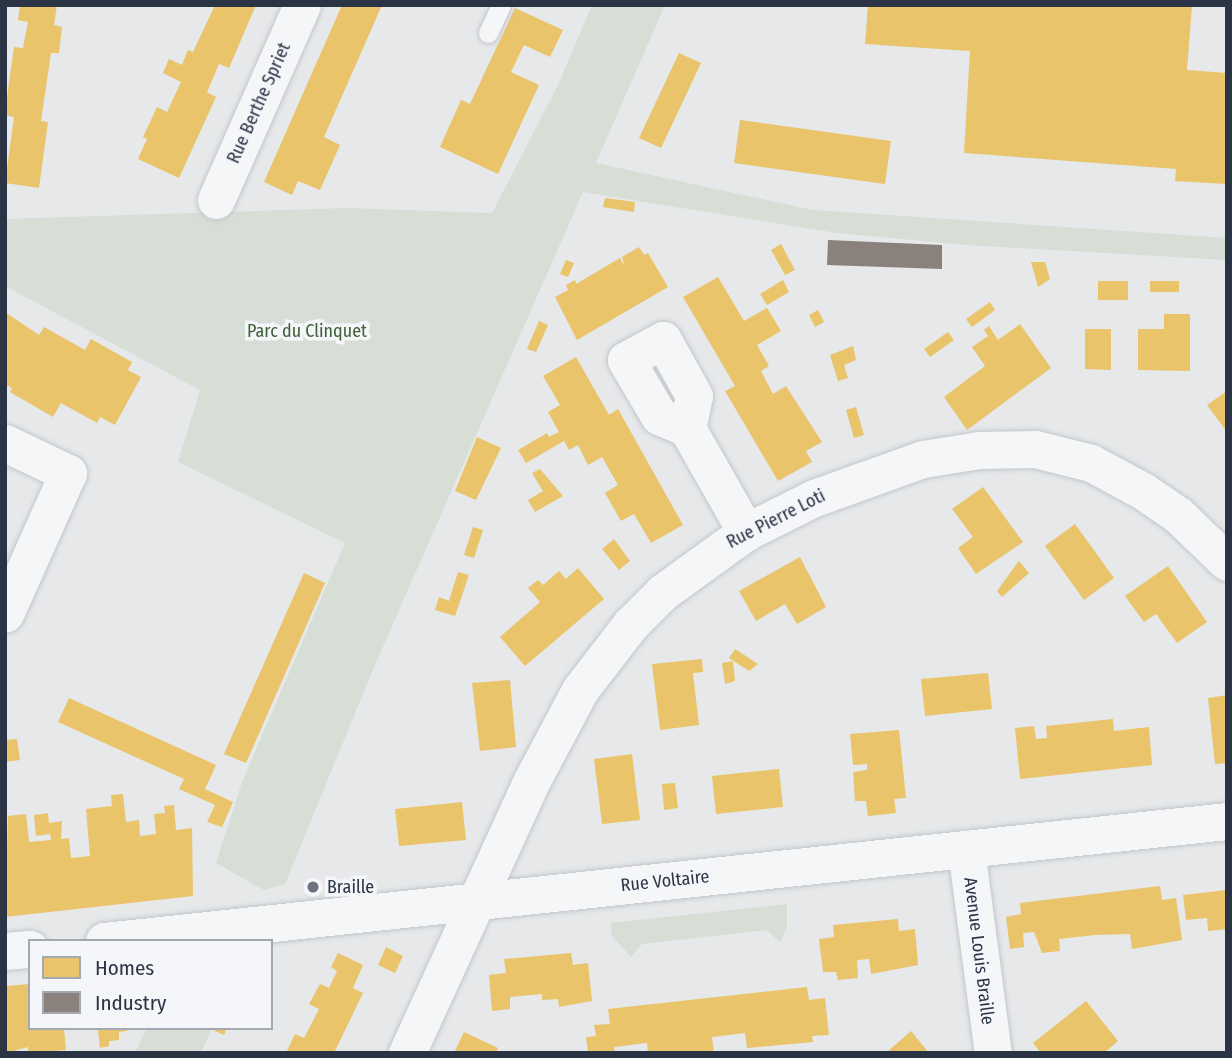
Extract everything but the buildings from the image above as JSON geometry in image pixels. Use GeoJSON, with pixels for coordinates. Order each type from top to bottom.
{"type":"FeatureCollection","features":[{"type":"Feature","properties":{"kind":"street","name":"Rue Berthe Spriet"},"geometry":{"type":"LineString","coordinates":[[216,200],[302,5]]}},
{"type":"Feature","properties":{"kind":"street"},"geometry":{"type":"LineString","coordinates":[[687,429],[746,532]]}},
{"type":"Feature","properties":{"kind":"street"},"geometry":{"type":"LineString","coordinates":[[5,443],[68,473],[5,614]]}},
{"type":"Feature","properties":{"kind":"street","name":"Rue Pierre Loti"},"geometry":{"type":"LineString","coordinates":[[477,901],[558,729],[592,673],[663,592],[746,532],[814,498],[923,459],[971,450],[1035,449],[1091,463],[1143,491],[1185,521],[1227,562]]}},
{"type":"Feature","properties":{"kind":"street","name":"Rue Voltaire"},"geometry":{"type":"LineString","coordinates":[[123,939],[1227,821]]}},
{"type":"Feature","properties":{"kind":"street","name":"Avenue Louis Braille"},"geometry":{"type":"LineString","coordinates":[[966,849],[993,1053]]}},
{"type":"Feature","properties":{"kind":"street"},"geometry":{"type":"LineString","coordinates":[[407,1053],[477,901]]}},
{"type":"Feature","properties":{"kind":"street"},"geometry":{"type":"LineString","coordinates":[[5,951],[28,949]]}},
{"type":"Feature","properties":{"kind":"lane"},"geometry":{"type":"LineString","coordinates":[[488,33],[501,5]]}},
{"type":"Feature","properties":{"kind":"green space","name":"Parc du Clinquet"},"geometry":{"type":"Polygon","coordinates":[[[592,5],[665,5],[596,163],[813,210],[1227,238],[1227,260],[966,245],[837,233],[583,192],[374,667],[285,884],[264,890],[216,863],[242,782],[345,543],[178,462],[200,390],[5,286],[5,219],[347,208],[492,213],[558,85],[592,5]]]}},
{"type":"Feature","properties":{"kind":"green space"},"geometry":{"type":"Polygon","coordinates":[[[787,904],[787,927],[780,942],[766,930],[642,944],[631,957],[612,936],[611,923],[787,904]]]}},
{"type":"Feature","properties":{"kind":"green space"},"geometry":{"type":"Polygon","coordinates":[[[146,1030],[211,1030],[201,1053],[135,1053],[146,1030]]]}},
{"type":"Feature","properties":{"kind":"place","name":"Braille"},"geometry":{"type":"Point","coordinates":[313,887]}}]}
